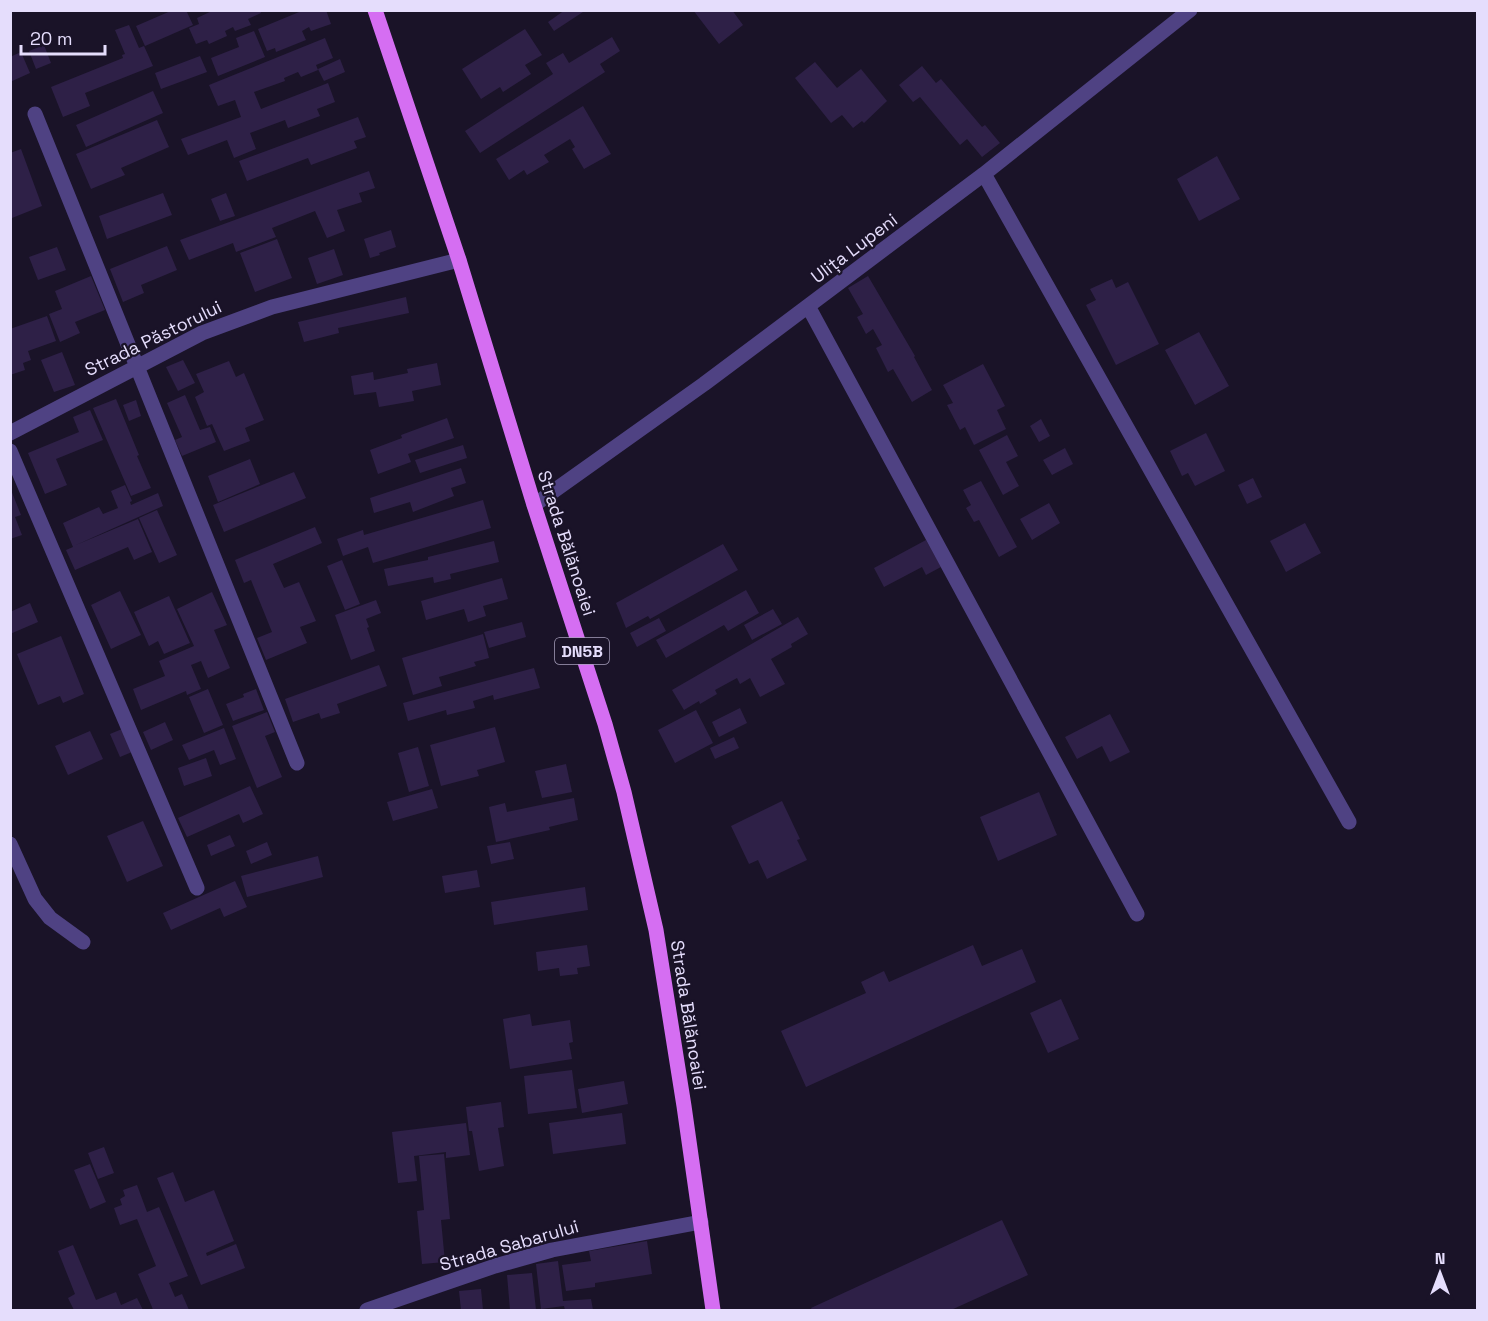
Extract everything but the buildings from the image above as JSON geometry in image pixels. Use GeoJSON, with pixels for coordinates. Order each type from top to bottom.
{"type":"FeatureCollection","features":[{"type":"Feature","properties":{"kind":"main road","name":"Strada Bălănoaiei"},"geometry":{"type":"LineString","coordinates":[[375,10],[459,260],[534,505],[605,724],[643,870],[671,1020],[713,1311]]}},
{"type":"Feature","properties":{"kind":"street","name":"Ulița Lupeni"},"geometry":{"type":"LineString","coordinates":[[534,505],[704,384],[984,174],[1190,10]]}},
{"type":"Feature","properties":{"kind":"street"},"geometry":{"type":"LineString","coordinates":[[35,114],[297,763]]}},
{"type":"Feature","properties":{"kind":"street"},"geometry":{"type":"LineString","coordinates":[[984,174],[1349,822]]}},
{"type":"Feature","properties":{"kind":"street","name":"Strada Păstorului"},"geometry":{"type":"LineString","coordinates":[[10,433],[202,333],[273,307],[459,260]]}},
{"type":"Feature","properties":{"kind":"street"},"geometry":{"type":"LineString","coordinates":[[808,306],[1137,914]]}},
{"type":"Feature","properties":{"kind":"street"},"geometry":{"type":"LineString","coordinates":[[10,451],[196,888]]}},
{"type":"Feature","properties":{"kind":"street"},"geometry":{"type":"LineString","coordinates":[[10,844],[35,899],[50,918],[83,942]]}},
{"type":"Feature","properties":{"kind":"street","name":"Strada Sabarului"},"geometry":{"type":"LineString","coordinates":[[367,1311],[495,1266],[552,1250],[701,1222]]}}]}
